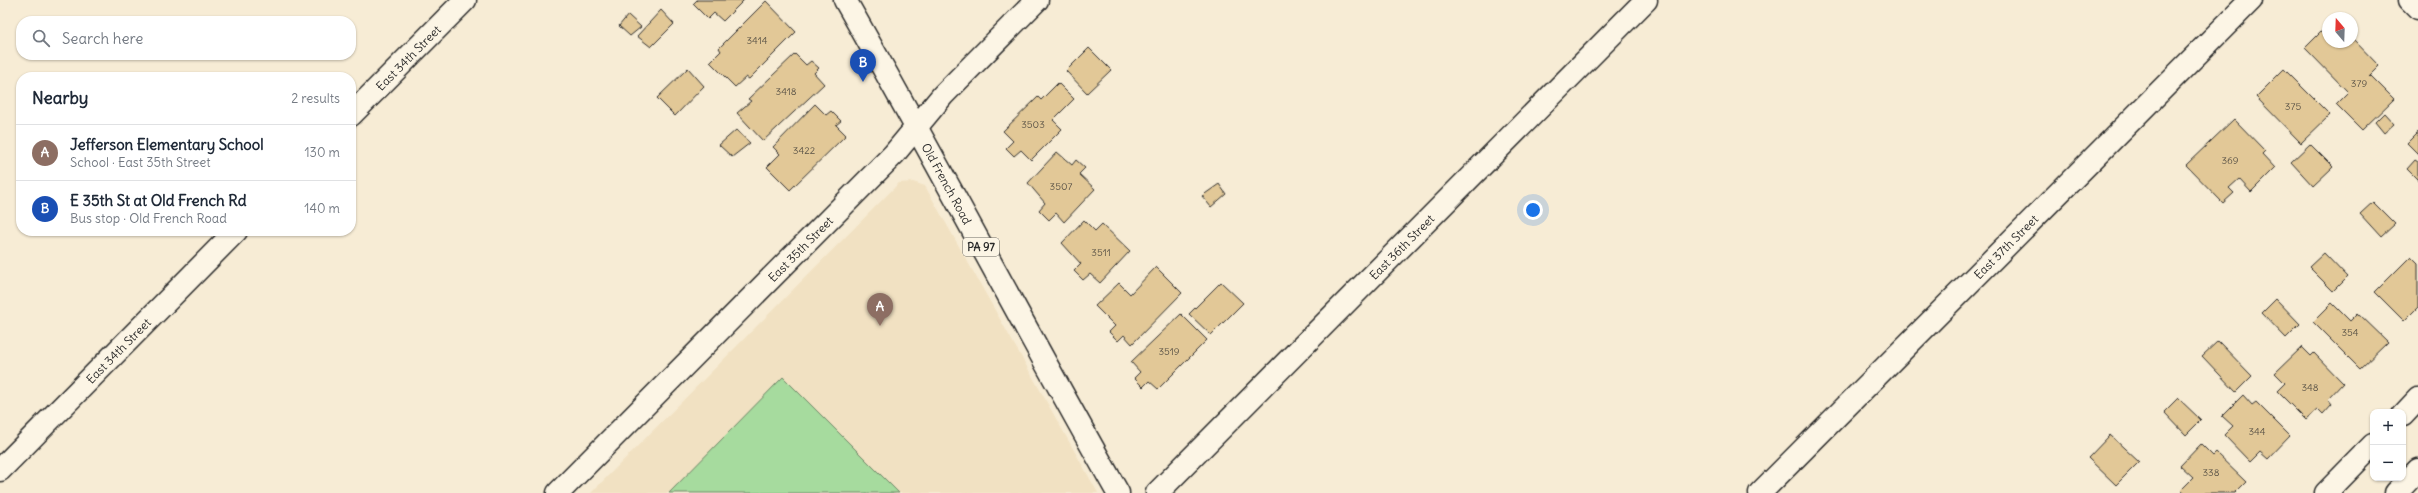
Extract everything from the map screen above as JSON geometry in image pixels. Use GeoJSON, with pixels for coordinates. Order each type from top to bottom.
{"type":"FeatureCollection","features":[{"type":"Feature","properties":{"kind":"street","name":"East 34th Street"},"geometry":{"type":"LineString","coordinates":[[356,110],[465,0]]}},
{"type":"Feature","properties":{"kind":"street","name":"Old French Road"},"geometry":{"type":"LineString","coordinates":[[845,0],[917,126],[1032,340],[1118,493]]}},
{"type":"Feature","properties":{"kind":"street","name":"East 35th Street"},"geometry":{"type":"LineString","coordinates":[[558,493],[894,154],[943,95],[1037,0]]}},
{"type":"Feature","properties":{"kind":"street","name":"East 36th Street"},"geometry":{"type":"LineString","coordinates":[[1157,493],[1646,0]]}},
{"type":"Feature","properties":{"kind":"street","name":"East 37th Street"},"geometry":{"type":"LineString","coordinates":[[1760,493],[2251,0]]}},
{"type":"Feature","properties":{"kind":"street"},"geometry":{"type":"LineString","coordinates":[[2410,0],[2418,8]]}},
{"type":"Feature","properties":{"kind":"street","name":"East 34th Street"},"geometry":{"type":"LineString","coordinates":[[0,470],[231,236]]}},
{"type":"Feature","properties":{"kind":"street"},"geometry":{"type":"LineString","coordinates":[[2406,412],[2418,399]]}},
{"type":"Feature","properties":{"kind":"street"},"geometry":{"type":"LineString","coordinates":[[2326,493],[2370,448]]}},
{"type":"Feature","properties":{"kind":"street"},"geometry":{"type":"LineString","coordinates":[[2396,493],[2418,470]]}},
{"type":"Feature","properties":{"kind":"shaded area"},"geometry":{"type":"Polygon","coordinates":[[[913,182],[925,186],[1098,493],[591,493],[899,183],[913,182]]]}},
{"type":"Feature","properties":{"kind":"green space"},"geometry":{"type":"Polygon","coordinates":[[[783,377],[899,493],[669,493],[783,377]]]}},
{"type":"Feature","properties":{"kind":"building"},"geometry":{"type":"Polygon","coordinates":[[[697,0],[744,0],[723,21],[714,13],[708,19],[693,4],[697,0]]]}},
{"type":"Feature","properties":{"kind":"building"},"geometry":{"type":"Polygon","coordinates":[[[766,1],[796,32],[749,79],[746,77],[735,87],[710,62],[721,51],[719,48],[766,1]]]}},
{"type":"Feature","properties":{"kind":"building"},"geometry":{"type":"Polygon","coordinates":[[[661,10],[674,24],[651,47],[637,36],[661,10]]]}},
{"type":"Feature","properties":{"kind":"building"},"geometry":{"type":"Polygon","coordinates":[[[628,15],[641,27],[630,36],[619,26],[628,15]]]}},
{"type":"Feature","properties":{"kind":"building"},"geometry":{"type":"Polygon","coordinates":[[[2322,31],[2322,48],[2358,48],[2358,44],[2379,66],[2370,75],[2394,99],[2362,130],[2336,104],[2348,92],[2305,48],[2322,31]]]}},
{"type":"Feature","properties":{"kind":"building"},"geometry":{"type":"Polygon","coordinates":[[[1089,48],[1111,70],[1087,93],[1066,71],[1089,48]]]}},
{"type":"Feature","properties":{"kind":"building"},"geometry":{"type":"Polygon","coordinates":[[[795,54],[806,65],[811,61],[819,68],[814,73],[824,84],[763,141],[737,113],[751,101],[748,99],[795,54]]]}},
{"type":"Feature","properties":{"kind":"building"},"geometry":{"type":"Polygon","coordinates":[[[688,68],[704,86],[675,116],[657,98],[688,68]]]}},
{"type":"Feature","properties":{"kind":"building"},"geometry":{"type":"Polygon","coordinates":[[[2284,69],[2330,115],[2301,143],[2256,97],[2284,69]]]}},
{"type":"Feature","properties":{"kind":"building"},"geometry":{"type":"Polygon","coordinates":[[[1058,83],[1074,99],[1053,120],[1062,129],[1031,160],[1021,150],[1014,156],[1006,148],[1013,141],[1003,131],[1038,97],[1041,100],[1058,83]]]}},
{"type":"Feature","properties":{"kind":"building"},"geometry":{"type":"Polygon","coordinates":[[[815,104],[826,115],[831,111],[841,121],[836,125],[846,135],[790,190],[767,167],[780,154],[773,147],[815,104]]]}},
{"type":"Feature","properties":{"kind":"building"},"geometry":{"type":"Polygon","coordinates":[[[2384,113],[2394,124],[2384,133],[2375,122],[2384,113]]]}},
{"type":"Feature","properties":{"kind":"building"},"geometry":{"type":"Polygon","coordinates":[[[2234,119],[2265,151],[2262,154],[2275,168],[2251,192],[2239,179],[2229,188],[2234,193],[2223,203],[2186,165],[2234,119]]]}},
{"type":"Feature","properties":{"kind":"building"},"geometry":{"type":"Polygon","coordinates":[[[736,130],[750,143],[732,157],[719,145],[736,130]]]}},
{"type":"Feature","properties":{"kind":"building"},"geometry":{"type":"Polygon","coordinates":[[[2418,132],[2418,154],[2407,143],[2418,132]]]}},
{"type":"Feature","properties":{"kind":"building"},"geometry":{"type":"Polygon","coordinates":[[[2310,144],[2333,167],[2313,186],[2291,162],[2310,144]]]}},
{"type":"Feature","properties":{"kind":"building"},"geometry":{"type":"Polygon","coordinates":[[[1057,152],[1072,165],[1076,160],[1085,168],[1079,174],[1095,189],[1064,222],[1056,213],[1049,220],[1039,210],[1045,203],[1028,183],[1057,152]]]}},
{"type":"Feature","properties":{"kind":"building"},"geometry":{"type":"Polygon","coordinates":[[[2415,160],[2418,162],[2418,180],[2407,169],[2415,160]]]}},
{"type":"Feature","properties":{"kind":"building"},"geometry":{"type":"Polygon","coordinates":[[[1219,184],[1226,194],[1211,207],[1202,196],[1219,184]]]}},
{"type":"Feature","properties":{"kind":"building"},"geometry":{"type":"Polygon","coordinates":[[[2373,202],[2395,224],[2381,237],[2360,214],[2373,202]]]}},
{"type":"Feature","properties":{"kind":"building"},"geometry":{"type":"Polygon","coordinates":[[[1084,220],[1095,231],[1102,224],[1130,251],[1100,283],[1090,274],[1083,280],[1074,271],[1081,264],[1062,243],[1084,220]]]}},
{"type":"Feature","properties":{"kind":"building"},"geometry":{"type":"Polygon","coordinates":[[[2324,253],[2347,277],[2333,291],[2309,267],[2324,253]]]}},
{"type":"Feature","properties":{"kind":"building"},"geometry":{"type":"Polygon","coordinates":[[[2411,256],[2418,263],[2418,307],[2404,321],[2375,292],[2411,256]]]}},
{"type":"Feature","properties":{"kind":"building"},"geometry":{"type":"Polygon","coordinates":[[[1156,267],[1182,293],[1132,344],[1124,335],[1118,341],[1109,332],[1115,326],[1095,306],[1119,283],[1130,294],[1156,267]]]}},
{"type":"Feature","properties":{"kind":"building"},"geometry":{"type":"Polygon","coordinates":[[[1221,282],[1243,303],[1211,335],[1189,314],[1221,282]]]}},
{"type":"Feature","properties":{"kind":"building"},"geometry":{"type":"Polygon","coordinates":[[[2276,299],[2300,324],[2286,338],[2262,313],[2276,299]]]}},
{"type":"Feature","properties":{"kind":"building"},"geometry":{"type":"Polygon","coordinates":[[[2332,303],[2350,321],[2358,313],[2388,342],[2360,369],[2313,322],[2332,303]]]}},
{"type":"Feature","properties":{"kind":"building"},"geometry":{"type":"Polygon","coordinates":[[[1181,314],[1207,340],[1158,389],[1149,381],[1143,387],[1134,378],[1140,372],[1131,362],[1181,314]]]}},
{"type":"Feature","properties":{"kind":"building"},"geometry":{"type":"Polygon","coordinates":[[[2218,341],[2252,376],[2236,392],[2202,356],[2218,341]]]}},
{"type":"Feature","properties":{"kind":"building"},"geometry":{"type":"Polygon","coordinates":[[[2302,347],[2311,356],[2314,353],[2343,383],[2328,399],[2332,404],[2323,414],[2318,409],[2306,420],[2277,391],[2285,383],[2275,373],[2302,347]]]}},
{"type":"Feature","properties":{"kind":"building"},"geometry":{"type":"Polygon","coordinates":[[[2243,395],[2252,405],[2256,402],[2290,436],[2268,459],[2260,452],[2250,462],[2224,435],[2233,426],[2222,416],[2243,395]]]}},
{"type":"Feature","properties":{"kind":"building"},"geometry":{"type":"Polygon","coordinates":[[[2178,398],[2201,420],[2186,435],[2164,412],[2178,398]]]}},
{"type":"Feature","properties":{"kind":"building"},"geometry":{"type":"Polygon","coordinates":[[[2110,435],[2139,462],[2116,485],[2088,458],[2110,435]]]}},
{"type":"Feature","properties":{"kind":"building"},"geometry":{"type":"Polygon","coordinates":[[[2201,444],[2213,456],[2216,453],[2246,482],[2235,493],[2184,493],[2181,490],[2193,478],[2180,466],[2201,444]]]}},
{"type":"Feature","properties":{"kind":"place","name":"E 35th St at Old French Rd"},"geometry":{"type":"Point","coordinates":[863,82]}},
{"type":"Feature","properties":{"kind":"place","name":"Jefferson Elementary School"},"geometry":{"type":"Point","coordinates":[880,326]}}]}
